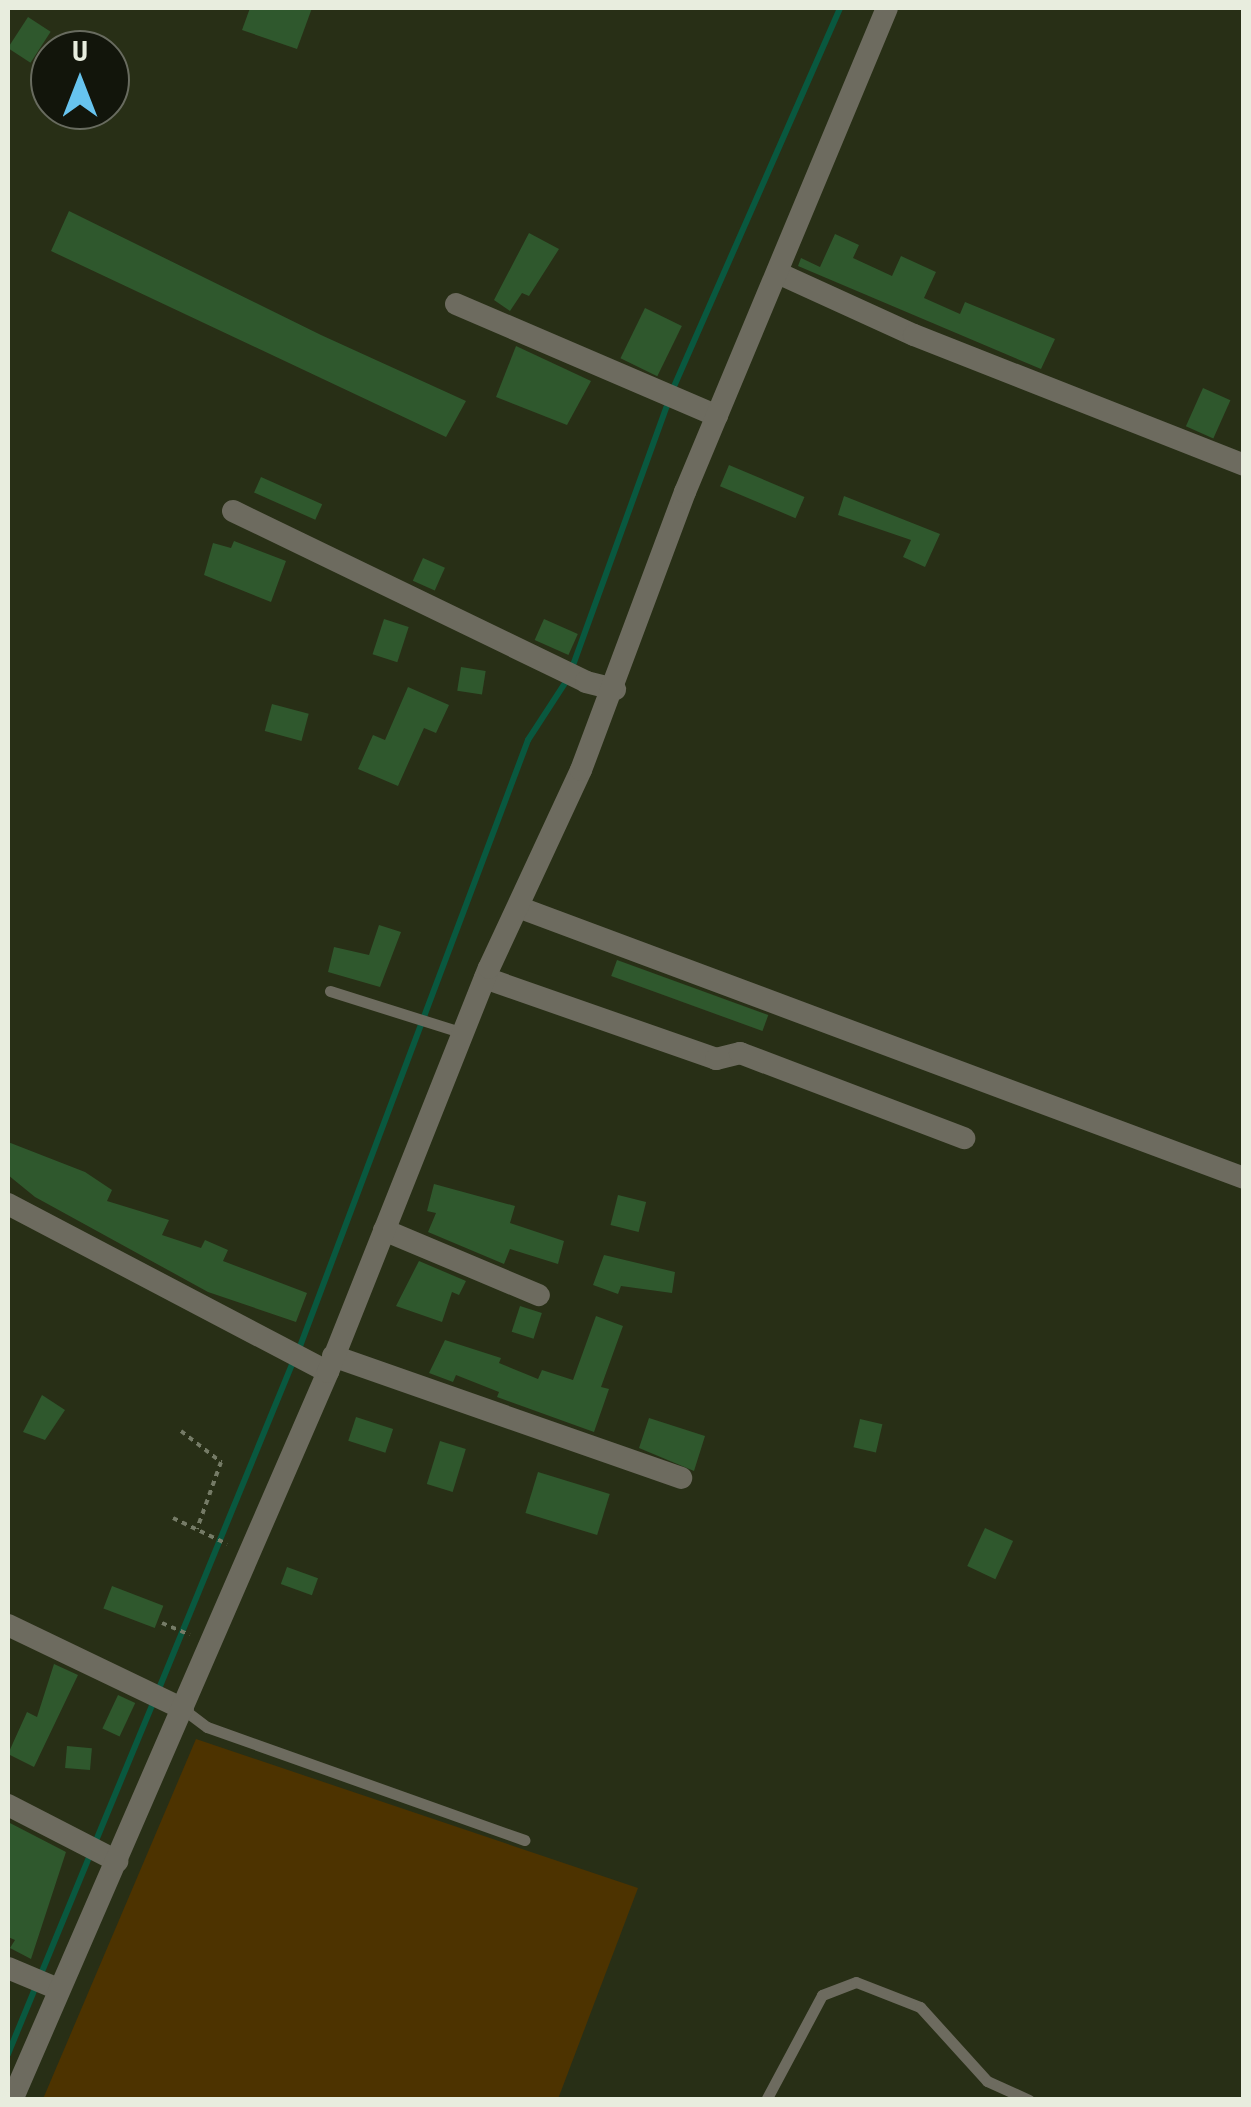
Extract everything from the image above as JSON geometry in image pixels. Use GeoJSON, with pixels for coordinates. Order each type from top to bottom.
{"type":"FeatureCollection","features":[{"type":"Feature","properties":{"kind":"street"},"geometry":{"type":"LineString","coordinates":[[12,2100],[100,1852],[176,1706],[314,1360],[384,1230],[485,978],[615,689],[717,416],[780,274],[887,8]]}},
{"type":"Feature","properties":{"kind":"street"},"geometry":{"type":"LineString","coordinates":[[780,274],[914,335],[1244,465]]}},
{"type":"Feature","properties":{"kind":"street"},"geometry":{"type":"LineString","coordinates":[[456,304],[662,396],[717,416]]}},
{"type":"Feature","properties":{"kind":"street"},"geometry":{"type":"LineString","coordinates":[[233,512],[560,670],[615,689]]}},
{"type":"Feature","properties":{"kind":"street"},"geometry":{"type":"LineString","coordinates":[[518,906],[1244,1178]]}},
{"type":"Feature","properties":{"kind":"street"},"geometry":{"type":"LineString","coordinates":[[485,978],[716,1059],[740,1053],[964,1138]]}},
{"type":"Feature","properties":{"kind":"street"},"geometry":{"type":"LineString","coordinates":[[8,1204],[314,1360],[681,1478]]}},
{"type":"Feature","properties":{"kind":"street"},"geometry":{"type":"LineString","coordinates":[[384,1230],[539,1295]]}},
{"type":"Feature","properties":{"kind":"street"},"geometry":{"type":"LineString","coordinates":[[8,1625],[176,1706]]}},
{"type":"Feature","properties":{"kind":"street"},"geometry":{"type":"LineString","coordinates":[[8,1805],[100,1852]]}},
{"type":"Feature","properties":{"kind":"street"},"geometry":{"type":"LineString","coordinates":[[14,1971],[54,1988]]}},
{"type":"Feature","properties":{"kind":"lane"},"geometry":{"type":"LineString","coordinates":[[330,991],[412,1020],[463,1032]]}},
{"type":"Feature","properties":{"kind":"lane"},"geometry":{"type":"LineString","coordinates":[[176,1706],[207,1727],[524,1840]]}},
{"type":"Feature","properties":{"kind":"lane"},"geometry":{"type":"LineString","coordinates":[[766,2100],[822,1995],[856,1982],[920,2007],[987,2081],[1029,2100]]}},
{"type":"Feature","properties":{"kind":"path"},"geometry":{"type":"LineString","coordinates":[[182,1431],[222,1462],[200,1530]]}},
{"type":"Feature","properties":{"kind":"path"},"geometry":{"type":"LineString","coordinates":[[173,1518],[224,1543]]}},
{"type":"Feature","properties":{"kind":"path"},"geometry":{"type":"LineString","coordinates":[[162,1623],[194,1637]]}},
{"type":"Feature","properties":{"kind":"shaded area"},"geometry":{"type":"Polygon","coordinates":[[[196,1739],[638,1888],[558,2099],[43,2099],[196,1739]]]}},
{"type":"Feature","properties":{"kind":"building"},"geometry":{"type":"Polygon","coordinates":[[[250,8],[312,8],[297,49],[242,30],[250,8]]]}},
{"type":"Feature","properties":{"kind":"building"},"geometry":{"type":"Polygon","coordinates":[[[28,17],[48,30],[30,30],[30,62],[8,48],[28,17]]]}},
{"type":"Feature","properties":{"kind":"building"},"geometry":{"type":"Polygon","coordinates":[[[69,211],[321,335],[466,401],[446,437],[51,251],[69,211]]]}},
{"type":"Feature","properties":{"kind":"building"},"geometry":{"type":"Polygon","coordinates":[[[529,233],[559,249],[529,296],[522,293],[510,311],[494,300],[529,233]]]}},
{"type":"Feature","properties":{"kind":"building"},"geometry":{"type":"Polygon","coordinates":[[[835,234],[859,245],[853,258],[892,276],[901,256],[936,272],[924,298],[960,314],[965,302],[1055,339],[1041,369],[798,266],[801,258],[820,267],[835,234]]]}},
{"type":"Feature","properties":{"kind":"building"},"geometry":{"type":"Polygon","coordinates":[[[645,308],[682,326],[657,376],[620,358],[645,308]]]}},
{"type":"Feature","properties":{"kind":"building"},"geometry":{"type":"Polygon","coordinates":[[[516,346],[591,381],[567,425],[496,397],[516,346]]]}},
{"type":"Feature","properties":{"kind":"building"},"geometry":{"type":"Polygon","coordinates":[[[1203,388],[1230,400],[1213,439],[1186,426],[1203,388]]]}},
{"type":"Feature","properties":{"kind":"building"},"geometry":{"type":"Polygon","coordinates":[[[729,465],[804,497],[795,518],[720,486],[729,465]]]}},
{"type":"Feature","properties":{"kind":"building"},"geometry":{"type":"Polygon","coordinates":[[[261,477],[322,504],[315,520],[254,493],[261,477]]]}},
{"type":"Feature","properties":{"kind":"building"},"geometry":{"type":"Polygon","coordinates":[[[844,496],[940,534],[925,567],[903,557],[911,540],[838,515],[844,496]]]}},
{"type":"Feature","properties":{"kind":"building"},"geometry":{"type":"Polygon","coordinates":[[[234,541],[286,561],[271,602],[204,575],[213,543],[231,548],[234,541]]]}},
{"type":"Feature","properties":{"kind":"building"},"geometry":{"type":"Polygon","coordinates":[[[423,558],[445,568],[435,591],[413,581],[423,558]]]}},
{"type":"Feature","properties":{"kind":"building"},"geometry":{"type":"Polygon","coordinates":[[[384,619],[409,627],[397,662],[373,654],[384,619]]]}},
{"type":"Feature","properties":{"kind":"building"},"geometry":{"type":"Polygon","coordinates":[[[544,619],[578,634],[568,655],[535,640],[544,619]]]}},
{"type":"Feature","properties":{"kind":"building"},"geometry":{"type":"Polygon","coordinates":[[[461,667],[486,671],[482,695],[457,691],[461,667]]]}},
{"type":"Feature","properties":{"kind":"building"},"geometry":{"type":"Polygon","coordinates":[[[408,687],[449,705],[436,733],[424,728],[398,786],[358,769],[373,735],[385,740],[408,687]]]}},
{"type":"Feature","properties":{"kind":"building"},"geometry":{"type":"Polygon","coordinates":[[[272,704],[309,714],[301,741],[265,731],[272,704]]]}},
{"type":"Feature","properties":{"kind":"building"},"geometry":{"type":"Polygon","coordinates":[[[379,925],[401,932],[380,987],[328,972],[334,947],[369,955],[379,925]]]}},
{"type":"Feature","properties":{"kind":"building"},"geometry":{"type":"Polygon","coordinates":[[[617,960],[768,1015],[762,1031],[611,976],[617,960]]]}},
{"type":"Feature","properties":{"kind":"building"},"geometry":{"type":"Polygon","coordinates":[[[8,1142],[85,1172],[112,1190],[107,1201],[169,1220],[162,1235],[201,1248],[205,1240],[228,1250],[223,1261],[307,1293],[296,1322],[208,1292],[35,1197],[8,1175],[8,1142]]]}},
{"type":"Feature","properties":{"kind":"building"},"geometry":{"type":"Polygon","coordinates":[[[434,1184],[515,1206],[510,1223],[564,1241],[558,1264],[510,1249],[504,1264],[428,1232],[436,1213],[427,1211],[434,1184]]]}},
{"type":"Feature","properties":{"kind":"building"},"geometry":{"type":"Polygon","coordinates":[[[618,1195],[646,1202],[639,1232],[611,1225],[618,1195]]]}},
{"type":"Feature","properties":{"kind":"building"},"geometry":{"type":"Polygon","coordinates":[[[604,1255],[675,1272],[672,1293],[621,1286],[618,1294],[593,1285],[604,1255]]]}},
{"type":"Feature","properties":{"kind":"building"},"geometry":{"type":"Polygon","coordinates":[[[419,1261],[466,1281],[459,1295],[452,1292],[442,1322],[396,1306],[419,1261]]]}},
{"type":"Feature","properties":{"kind":"building"},"geometry":{"type":"Polygon","coordinates":[[[520,1306],[542,1313],[534,1339],[512,1332],[520,1306]]]}},
{"type":"Feature","properties":{"kind":"building"},"geometry":{"type":"Polygon","coordinates":[[[596,1316],[623,1326],[601,1387],[609,1389],[594,1432],[497,1397],[499,1392],[456,1375],[453,1382],[429,1373],[445,1340],[501,1358],[499,1363],[538,1379],[542,1370],[573,1380],[596,1316]]]}},
{"type":"Feature","properties":{"kind":"building"},"geometry":{"type":"Polygon","coordinates":[[[42,1395],[65,1410],[45,1440],[23,1432],[42,1395]]]}},
{"type":"Feature","properties":{"kind":"building"},"geometry":{"type":"Polygon","coordinates":[[[356,1417],[393,1429],[385,1453],[348,1441],[356,1417]]]}},
{"type":"Feature","properties":{"kind":"building"},"geometry":{"type":"Polygon","coordinates":[[[649,1418],[705,1436],[694,1471],[639,1448],[649,1418]]]}},
{"type":"Feature","properties":{"kind":"building"},"geometry":{"type":"Polygon","coordinates":[[[860,1419],[882,1424],[876,1452],[853,1447],[860,1419]]]}},
{"type":"Feature","properties":{"kind":"building"},"geometry":{"type":"Polygon","coordinates":[[[440,1441],[466,1449],[453,1492],[427,1484],[440,1441]]]}},
{"type":"Feature","properties":{"kind":"building"},"geometry":{"type":"Polygon","coordinates":[[[538,1472],[610,1494],[597,1535],[525,1513],[538,1472]]]}},
{"type":"Feature","properties":{"kind":"building"},"geometry":{"type":"Polygon","coordinates":[[[985,1528],[1013,1541],[995,1579],[967,1566],[985,1528]]]}},
{"type":"Feature","properties":{"kind":"building"},"geometry":{"type":"Polygon","coordinates":[[[287,1567],[318,1578],[312,1595],[281,1584],[287,1567]]]}},
{"type":"Feature","properties":{"kind":"building"},"geometry":{"type":"Polygon","coordinates":[[[112,1586],[163,1606],[155,1628],[103,1608],[112,1586]]]}},
{"type":"Feature","properties":{"kind":"building"},"geometry":{"type":"Polygon","coordinates":[[[54,1664],[78,1675],[34,1767],[8,1754],[27,1712],[37,1717],[54,1664]]]}},
{"type":"Feature","properties":{"kind":"building"},"geometry":{"type":"Polygon","coordinates":[[[118,1695],[135,1703],[120,1737],[102,1729],[118,1695]]]}},
{"type":"Feature","properties":{"kind":"building"},"geometry":{"type":"Polygon","coordinates":[[[67,1746],[92,1748],[90,1770],[65,1768],[67,1746]]]}},
{"type":"Feature","properties":{"kind":"building"},"geometry":{"type":"Polygon","coordinates":[[[8,1822],[66,1852],[31,1959],[10,1948],[15,1940],[8,1937],[8,1822]]]}},
{"type":"Feature","properties":{"kind":"waterway"},"geometry":{"type":"LineString","coordinates":[[672,391],[840,8]]}},
{"type":"Feature","properties":{"kind":"waterway"},"geometry":{"type":"LineString","coordinates":[[572,668],[668,403]]}},
{"type":"Feature","properties":{"kind":"waterway"},"geometry":{"type":"LineString","coordinates":[[299,1349],[528,740],[567,680]]}},
{"type":"Feature","properties":{"kind":"waterway"},"geometry":{"type":"LineString","coordinates":[[158,1691],[294,1360]]}},
{"type":"Feature","properties":{"kind":"waterway"},"geometry":{"type":"LineString","coordinates":[[95,1843],[153,1703]]}},
{"type":"Feature","properties":{"kind":"waterway"},"geometry":{"type":"LineString","coordinates":[[8,2054],[90,1855]]}}]}
